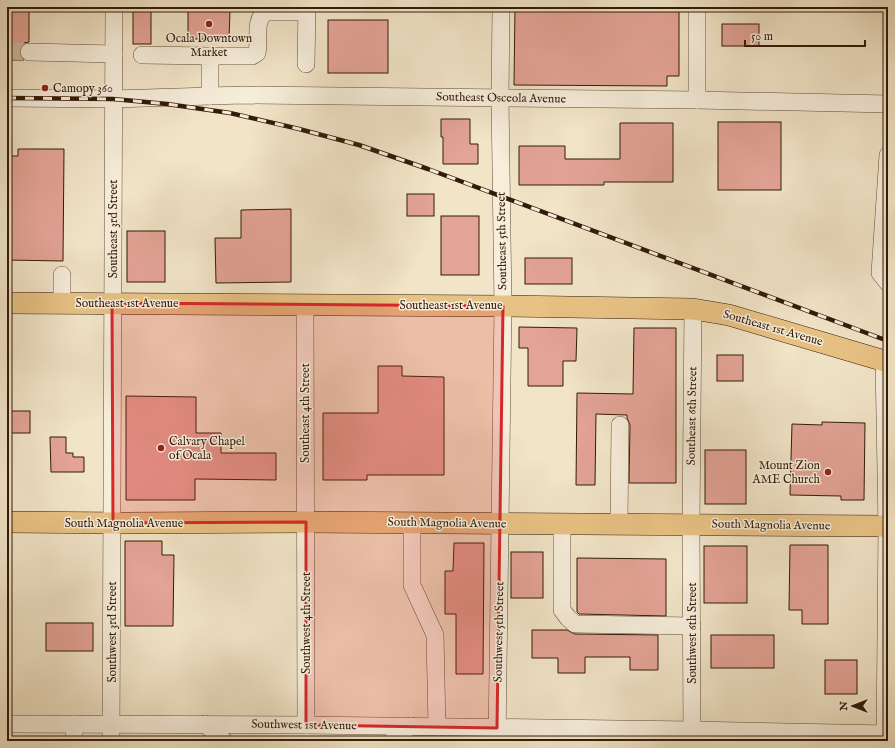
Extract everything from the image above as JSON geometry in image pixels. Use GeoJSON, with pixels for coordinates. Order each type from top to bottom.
{"type":"FeatureCollection","features":[{"type":"Feature","properties":{"kind":"main road","name":"Southeast 1st Avenue"},"geometry":{"type":"LineString","coordinates":[[7,303],[503,306],[693,309],[729,315],[886,361]]}},
{"type":"Feature","properties":{"kind":"main road","name":"South Magnolia Avenue"},"geometry":{"type":"LineString","coordinates":[[7,522],[306,522],[887,526]]}},
{"type":"Feature","properties":{"kind":"street","name":"Southeast 3rd Street"},"geometry":{"type":"LineString","coordinates":[[112,523],[114,7]]}},
{"type":"Feature","properties":{"kind":"street","name":"Southeast 5th Street"},"geometry":{"type":"LineString","coordinates":[[500,524],[503,306],[500,98],[501,7]]}},
{"type":"Feature","properties":{"kind":"street"},"geometry":{"type":"LineString","coordinates":[[697,7],[697,100]]}},
{"type":"Feature","properties":{"kind":"street"},"geometry":{"type":"LineString","coordinates":[[142,55],[252,56],[257,53],[259,47],[259,19],[262,14],[267,12],[306,9],[306,64]]}},
{"type":"Feature","properties":{"kind":"street"},"geometry":{"type":"LineString","coordinates":[[29,52],[114,54]]}},
{"type":"Feature","properties":{"kind":"street"},"geometry":{"type":"LineString","coordinates":[[210,56],[210,96]]}},
{"type":"Feature","properties":{"kind":"street","name":"Southeast Osceola Avenue"},"geometry":{"type":"LineString","coordinates":[[7,98],[113,99],[243,95],[697,100],[888,104]]}},
{"type":"Feature","properties":{"kind":"street"},"geometry":{"type":"LineString","coordinates":[[888,155],[880,273],[888,283]]}},
{"type":"Feature","properties":{"kind":"street"},"geometry":{"type":"LineString","coordinates":[[62,275],[62,303]]}},
{"type":"Feature","properties":{"kind":"street","name":"Southeast 4th Street"},"geometry":{"type":"LineString","coordinates":[[305,305],[306,522]]}},
{"type":"Feature","properties":{"kind":"street","name":"Southeast 6th Street"},"geometry":{"type":"LineString","coordinates":[[691,524],[693,309]]}},
{"type":"Feature","properties":{"kind":"street"},"geometry":{"type":"LineString","coordinates":[[886,361],[886,736]]}},
{"type":"Feature","properties":{"kind":"street"},"geometry":{"type":"LineString","coordinates":[[619,524],[620,425]]}},
{"type":"Feature","properties":{"kind":"street","name":"Southwest 4th Street"},"geometry":{"type":"LineString","coordinates":[[306,522],[306,725]]}},
{"type":"Feature","properties":{"kind":"street","name":"Southwest 3rd Street"},"geometry":{"type":"LineString","coordinates":[[111,741],[112,523]]}},
{"type":"Feature","properties":{"kind":"street"},"geometry":{"type":"LineString","coordinates":[[412,523],[412,586],[435,635],[437,727]]}},
{"type":"Feature","properties":{"kind":"street","name":"Southwest 5th Street"},"geometry":{"type":"LineString","coordinates":[[497,734],[500,524]]}},
{"type":"Feature","properties":{"kind":"street"},"geometry":{"type":"LineString","coordinates":[[562,524],[562,610],[575,624],[692,626]]}},
{"type":"Feature","properties":{"kind":"street","name":"Southwest 6th Street"},"geometry":{"type":"LineString","coordinates":[[691,524],[692,735]]}},
{"type":"Feature","properties":{"kind":"street","name":"Southwest 1st Avenue"},"geometry":{"type":"LineString","coordinates":[[7,724],[410,726],[437,727],[497,734],[886,736]]}},
{"type":"Feature","properties":{"kind":"street"},"geometry":{"type":"LineString","coordinates":[[74,724],[74,741]]}},
{"type":"Feature","properties":{"kind":"street"},"geometry":{"type":"LineString","coordinates":[[205,724],[224,741]]}},
{"type":"Feature","properties":{"kind":"street"},"geometry":{"type":"LineString","coordinates":[[392,741],[410,726]]}},
{"type":"Feature","properties":{"kind":"highlighted area"},"geometry":{"type":"Polygon","coordinates":[[[112,303],[503,306],[497,728],[306,725],[306,522],[113,523],[112,303]]]}},
{"type":"Feature","properties":{"kind":"building"},"geometry":{"type":"Polygon","coordinates":[[[7,7],[29,7],[29,42],[24,43],[20,47],[19,51],[20,56],[24,60],[7,60],[7,7]]]}},
{"type":"Feature","properties":{"kind":"building","name":"Ocala Downtown Market"},"geometry":{"type":"Polygon","coordinates":[[[188,7],[206,7],[206,10],[230,10],[229,39],[188,39],[188,7]]]}},
{"type":"Feature","properties":{"kind":"building"},"geometry":{"type":"Polygon","coordinates":[[[515,7],[679,7],[679,76],[667,76],[667,86],[514,85],[515,7]]]}},
{"type":"Feature","properties":{"kind":"building"},"geometry":{"type":"Polygon","coordinates":[[[133,10],[151,10],[151,44],[133,44],[133,10]]]}},
{"type":"Feature","properties":{"kind":"building"},"geometry":{"type":"Polygon","coordinates":[[[328,20],[388,20],[388,73],[328,73],[328,20]]]}},
{"type":"Feature","properties":{"kind":"building"},"geometry":{"type":"Polygon","coordinates":[[[722,24],[759,24],[759,46],[722,46],[722,24]]]}},
{"type":"Feature","properties":{"kind":"building"},"geometry":{"type":"Polygon","coordinates":[[[441,119],[470,119],[470,144],[478,144],[478,164],[443,164],[441,119]]]}},
{"type":"Feature","properties":{"kind":"building"},"geometry":{"type":"Polygon","coordinates":[[[718,122],[781,122],[781,190],[718,190],[718,122]]]}},
{"type":"Feature","properties":{"kind":"building"},"geometry":{"type":"Polygon","coordinates":[[[620,123],[673,123],[673,182],[604,182],[604,185],[519,185],[519,146],[565,146],[565,159],[620,159],[620,123]]]}},
{"type":"Feature","properties":{"kind":"building"},"geometry":{"type":"Polygon","coordinates":[[[18,149],[64,149],[63,261],[7,260],[7,156],[18,156],[18,149]]]}},
{"type":"Feature","properties":{"kind":"building"},"geometry":{"type":"Polygon","coordinates":[[[407,194],[434,194],[434,216],[407,216],[407,194]]]}},
{"type":"Feature","properties":{"kind":"building"},"geometry":{"type":"Polygon","coordinates":[[[291,209],[291,282],[216,283],[215,238],[241,238],[241,210],[291,209]]]}},
{"type":"Feature","properties":{"kind":"building"},"geometry":{"type":"Polygon","coordinates":[[[441,216],[479,216],[479,275],[441,275],[441,216]]]}},
{"type":"Feature","properties":{"kind":"building"},"geometry":{"type":"Polygon","coordinates":[[[127,231],[165,231],[165,282],[127,282],[127,231]]]}},
{"type":"Feature","properties":{"kind":"building"},"geometry":{"type":"Polygon","coordinates":[[[525,258],[572,258],[572,284],[525,284],[525,258]]]}},
{"type":"Feature","properties":{"kind":"building"},"geometry":{"type":"Polygon","coordinates":[[[519,327],[577,328],[576,361],[563,361],[563,386],[528,386],[528,348],[519,348],[519,327]]]}},
{"type":"Feature","properties":{"kind":"building"},"geometry":{"type":"Polygon","coordinates":[[[634,328],[676,328],[676,483],[629,483],[630,425],[627,415],[596,414],[595,485],[576,485],[577,393],[633,394],[634,328]]]}},
{"type":"Feature","properties":{"kind":"building"},"geometry":{"type":"Polygon","coordinates":[[[717,355],[743,355],[743,381],[717,381],[717,355]]]}},
{"type":"Feature","properties":{"kind":"building"},"geometry":{"type":"Polygon","coordinates":[[[378,366],[402,366],[402,376],[444,377],[444,475],[367,475],[367,480],[323,480],[323,413],[378,413],[378,366]]]}},
{"type":"Feature","properties":{"kind":"building","name":"Calvary Chapel of Ocala"},"geometry":{"type":"Polygon","coordinates":[[[126,396],[196,397],[196,433],[221,433],[221,453],[276,453],[276,480],[195,479],[195,500],[126,500],[126,396]]]}},
{"type":"Feature","properties":{"kind":"building"},"geometry":{"type":"Polygon","coordinates":[[[7,411],[30,411],[30,433],[7,433],[7,411]]]}},
{"type":"Feature","properties":{"kind":"building","name":"Mount Zion AME Church"},"geometry":{"type":"Polygon","coordinates":[[[822,422],[865,423],[864,500],[841,500],[841,496],[790,495],[792,424],[822,425],[822,422]]]}},
{"type":"Feature","properties":{"kind":"building"},"geometry":{"type":"Polygon","coordinates":[[[50,437],[66,437],[66,453],[73,453],[73,457],[84,457],[84,472],[51,472],[50,437]]]}},
{"type":"Feature","properties":{"kind":"building"},"geometry":{"type":"Polygon","coordinates":[[[705,450],[746,450],[746,504],[705,504],[705,450]]]}},
{"type":"Feature","properties":{"kind":"building"},"geometry":{"type":"Polygon","coordinates":[[[125,541],[162,541],[162,555],[174,555],[173,626],[125,626],[125,541]]]}},
{"type":"Feature","properties":{"kind":"building"},"geometry":{"type":"Polygon","coordinates":[[[454,543],[484,543],[483,674],[456,674],[456,614],[445,614],[445,571],[453,571],[454,543]]]}},
{"type":"Feature","properties":{"kind":"building"},"geometry":{"type":"Polygon","coordinates":[[[790,545],[828,545],[828,624],[802,624],[802,610],[789,610],[790,545]]]}},
{"type":"Feature","properties":{"kind":"building"},"geometry":{"type":"Polygon","coordinates":[[[704,546],[747,546],[747,603],[704,603],[704,546]]]}},
{"type":"Feature","properties":{"kind":"building"},"geometry":{"type":"Polygon","coordinates":[[[511,552],[543,552],[543,598],[511,598],[511,552]]]}},
{"type":"Feature","properties":{"kind":"building"},"geometry":{"type":"Polygon","coordinates":[[[577,558],[666,559],[666,616],[579,614],[577,612],[577,558]]]}},
{"type":"Feature","properties":{"kind":"building"},"geometry":{"type":"Polygon","coordinates":[[[46,623],[93,623],[93,651],[46,651],[46,623]]]}},
{"type":"Feature","properties":{"kind":"building"},"geometry":{"type":"Polygon","coordinates":[[[532,630],[567,630],[575,634],[658,635],[658,670],[630,670],[630,657],[585,657],[585,673],[558,673],[558,658],[532,658],[532,630]]]}},
{"type":"Feature","properties":{"kind":"building"},"geometry":{"type":"Polygon","coordinates":[[[711,635],[774,635],[774,668],[711,668],[711,635]]]}},
{"type":"Feature","properties":{"kind":"building"},"geometry":{"type":"Polygon","coordinates":[[[825,660],[857,660],[857,694],[825,694],[825,660]]]}},
{"type":"Feature","properties":{"kind":"tunnel"},"geometry":{"type":"LineString","coordinates":[[7,51],[29,52]]}},
{"type":"Feature","properties":{"kind":"railway"},"geometry":{"type":"LineString","coordinates":[[7,98],[113,99],[167,104],[230,113],[359,145],[428,169],[888,341]]}},
{"type":"Feature","properties":{"kind":"place","name":"Ocala Downtown Market"},"geometry":{"type":"Point","coordinates":[209,24]}},
{"type":"Feature","properties":{"kind":"place","name":"Camopy 360"},"geometry":{"type":"Point","coordinates":[45,88]}},
{"type":"Feature","properties":{"kind":"place","name":"Calvary Chapel of Ocala"},"geometry":{"type":"Point","coordinates":[161,448]}},
{"type":"Feature","properties":{"kind":"place","name":"Mount Zion AME Church"},"geometry":{"type":"Point","coordinates":[828,472]}}]}
